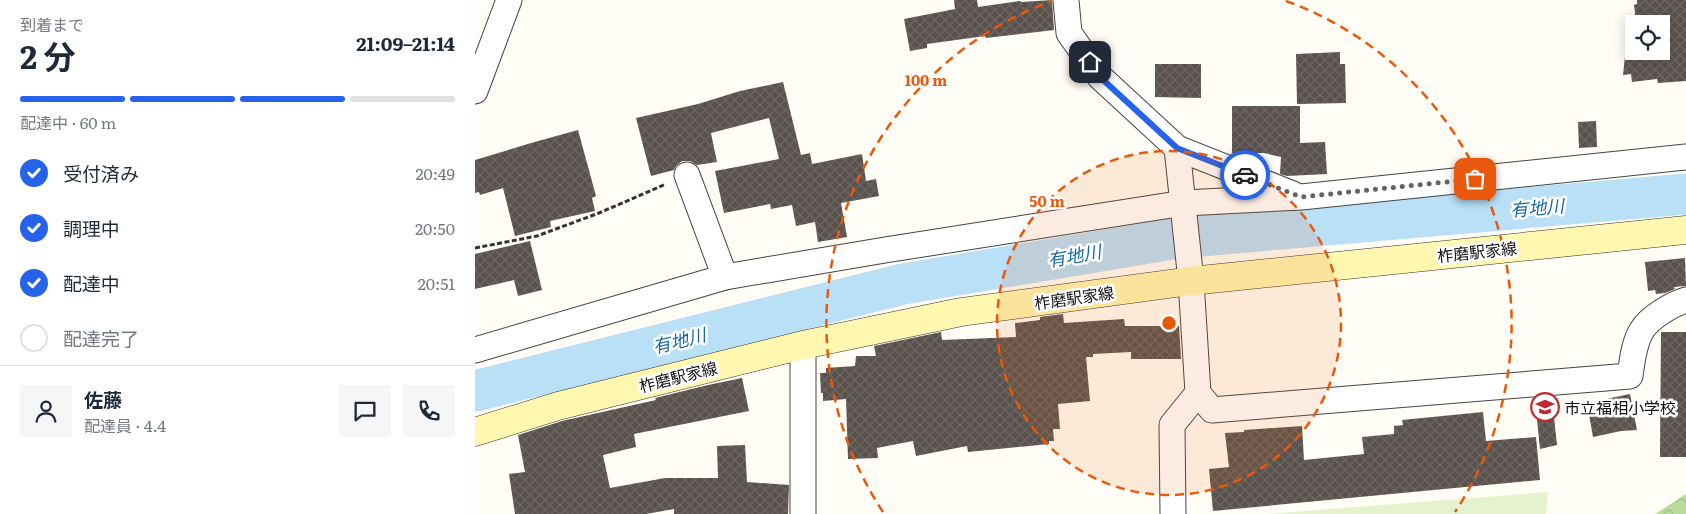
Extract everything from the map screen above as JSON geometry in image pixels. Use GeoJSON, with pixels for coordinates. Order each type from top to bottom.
{"type":"FeatureCollection","features":[{"type":"Feature","properties":{"kind":"main road","name":"柞磨駅家線"},"geometry":{"type":"LineString","coordinates":[[475,432],[558,406],[803,345],[961,312],[1191,281],[1686,230]]}},
{"type":"Feature","properties":{"kind":"street"},"geometry":{"type":"LineString","coordinates":[[475,91],[509,0]]}},
{"type":"Feature","properties":{"kind":"street"},"geometry":{"type":"LineString","coordinates":[[1066,0],[1069,33],[1100,77],[1177,148],[1301,197]]}},
{"type":"Feature","properties":{"kind":"street"},"geometry":{"type":"LineString","coordinates":[[1177,148],[1191,281],[1198,392],[1212,410],[1630,376],[1634,353],[1642,330],[1663,310],[1686,300]]}},
{"type":"Feature","properties":{"kind":"street"},"geometry":{"type":"LineString","coordinates":[[475,350],[725,277],[885,250],[1184,203],[1301,197],[1686,157]]}},
{"type":"Feature","properties":{"kind":"street"},"geometry":{"type":"LineString","coordinates":[[687,175],[725,277]]}},
{"type":"Feature","properties":{"kind":"street"},"geometry":{"type":"LineString","coordinates":[[803,345],[803,514]]}},
{"type":"Feature","properties":{"kind":"street"},"geometry":{"type":"LineString","coordinates":[[1173,514],[1172,425],[1198,392]]}},
{"type":"Feature","properties":{"kind":"path"},"geometry":{"type":"LineString","coordinates":[[475,248],[537,236],[599,213],[687,175]]}},
{"type":"Feature","properties":{"kind":"green space"},"geometry":{"type":"Polygon","coordinates":[[[1548,492],[1546,514],[1266,514],[1548,492]]]}},
{"type":"Feature","properties":{"kind":"green space"},"geometry":{"type":"Polygon","coordinates":[[[1686,494],[1686,514],[1655,514],[1686,494]]]}},
{"type":"Feature","properties":{"kind":"building"},"geometry":{"type":"Polygon","coordinates":[[[954,0],[977,0],[978,7],[1020,1],[1052,0],[1054,30],[986,38],[985,36],[927,44],[927,48],[910,51],[904,19],[955,9],[954,0]]]}},
{"type":"Feature","properties":{"kind":"building"},"geometry":{"type":"Polygon","coordinates":[[[1637,0],[1686,0],[1686,81],[1658,83],[1657,79],[1632,82],[1631,74],[1623,75],[1625,56],[1625,60],[1670,60],[1670,15],[1635,15],[1634,5],[1637,4],[1637,0]]]}},
{"type":"Feature","properties":{"kind":"building"},"geometry":{"type":"Polygon","coordinates":[[[1340,52],[1340,64],[1345,64],[1346,103],[1297,104],[1296,54],[1340,52]]]}},
{"type":"Feature","properties":{"kind":"building"},"geometry":{"type":"Polygon","coordinates":[[[1155,64],[1201,64],[1201,98],[1155,97],[1155,64]]]}},
{"type":"Feature","properties":{"kind":"building"},"geometry":{"type":"Polygon","coordinates":[[[783,82],[801,155],[810,153],[812,164],[862,154],[866,181],[876,179],[879,196],[841,203],[847,237],[818,242],[815,222],[796,226],[792,205],[771,209],[770,204],[724,213],[715,171],[779,159],[769,118],[711,133],[717,162],[697,165],[690,161],[682,161],[674,170],[651,176],[636,118],[783,82]]]}},
{"type":"Feature","properties":{"kind":"building"},"geometry":{"type":"Polygon","coordinates":[[[1232,106],[1300,106],[1300,143],[1325,142],[1327,174],[1287,176],[1280,174],[1281,157],[1264,153],[1232,153],[1232,106]]]}},
{"type":"Feature","properties":{"kind":"building"},"geometry":{"type":"Polygon","coordinates":[[[1596,121],[1597,147],[1579,148],[1578,122],[1596,121]]]}},
{"type":"Feature","properties":{"kind":"building"},"geometry":{"type":"Polygon","coordinates":[[[578,130],[596,196],[592,198],[595,211],[550,221],[551,227],[515,236],[503,188],[480,195],[479,192],[475,193],[475,160],[578,130]]]}},
{"type":"Feature","properties":{"kind":"building"},"geometry":{"type":"Polygon","coordinates":[[[530,241],[542,290],[518,296],[514,280],[475,289],[475,254],[530,241]]]}},
{"type":"Feature","properties":{"kind":"building"},"geometry":{"type":"Polygon","coordinates":[[[1685,258],[1686,286],[1674,287],[1675,289],[1665,293],[1656,294],[1655,290],[1648,291],[1645,262],[1685,258]]]}},
{"type":"Feature","properties":{"kind":"building"},"geometry":{"type":"Polygon","coordinates":[[[1063,314],[1064,323],[1124,319],[1125,326],[1179,326],[1181,359],[1131,359],[1131,352],[1093,354],[1093,357],[1086,357],[1090,401],[1058,404],[1060,429],[1053,429],[1054,441],[1049,441],[1049,444],[968,452],[967,446],[916,456],[913,441],[877,448],[878,458],[848,459],[846,399],[823,401],[820,373],[826,373],[826,368],[855,366],[856,356],[876,356],[874,346],[941,332],[942,340],[1016,337],[1015,323],[1040,320],[1040,317],[1063,314]]]}},
{"type":"Feature","properties":{"kind":"building"},"geometry":{"type":"Polygon","coordinates":[[[1661,332],[1686,332],[1686,457],[1660,457],[1661,332]]]}},
{"type":"Feature","properties":{"kind":"building"},"geometry":{"type":"Polygon","coordinates":[[[742,378],[749,411],[634,434],[636,447],[603,455],[610,488],[665,478],[718,478],[717,446],[745,445],[747,482],[789,485],[788,514],[674,514],[674,509],[646,514],[515,514],[509,474],[525,472],[518,435],[562,421],[742,378]]]}},
{"type":"Feature","properties":{"kind":"building"},"geometry":{"type":"Polygon","coordinates":[[[1630,394],[1637,430],[1621,431],[1593,437],[1587,403],[1630,394]]]}},
{"type":"Feature","properties":{"kind":"building"},"geometry":{"type":"Polygon","coordinates":[[[1552,399],[1557,445],[1540,449],[1535,400],[1552,399]]]}},
{"type":"Feature","properties":{"kind":"building"},"geometry":{"type":"Polygon","coordinates":[[[1483,412],[1486,441],[1536,437],[1540,480],[1213,511],[1209,469],[1229,467],[1225,433],[1302,426],[1304,460],[1364,454],[1362,437],[1394,434],[1394,426],[1403,425],[1402,420],[1483,412]]]}},
{"type":"Feature","properties":{"kind":"waterway","name":"有地川"},"geometry":{"type":"LineString","coordinates":[[475,391],[903,284],[1178,238],[1686,194]]}},
{"type":"Feature","properties":{"kind":"way so far"},"geometry":{"type":"LineString","coordinates":[[1245,175],[1301,197],[1475,179]]}},
{"type":"Feature","properties":{"kind":"place","name":"市立福相小学校"},"geometry":{"type":"Point","coordinates":[1545,407]}},
{"type":"Feature","properties":{"kind":"route"},"geometry":{"type":"LineString","coordinates":[[1090,62],[1100,77],[1177,148],[1245,175]]}}]}
